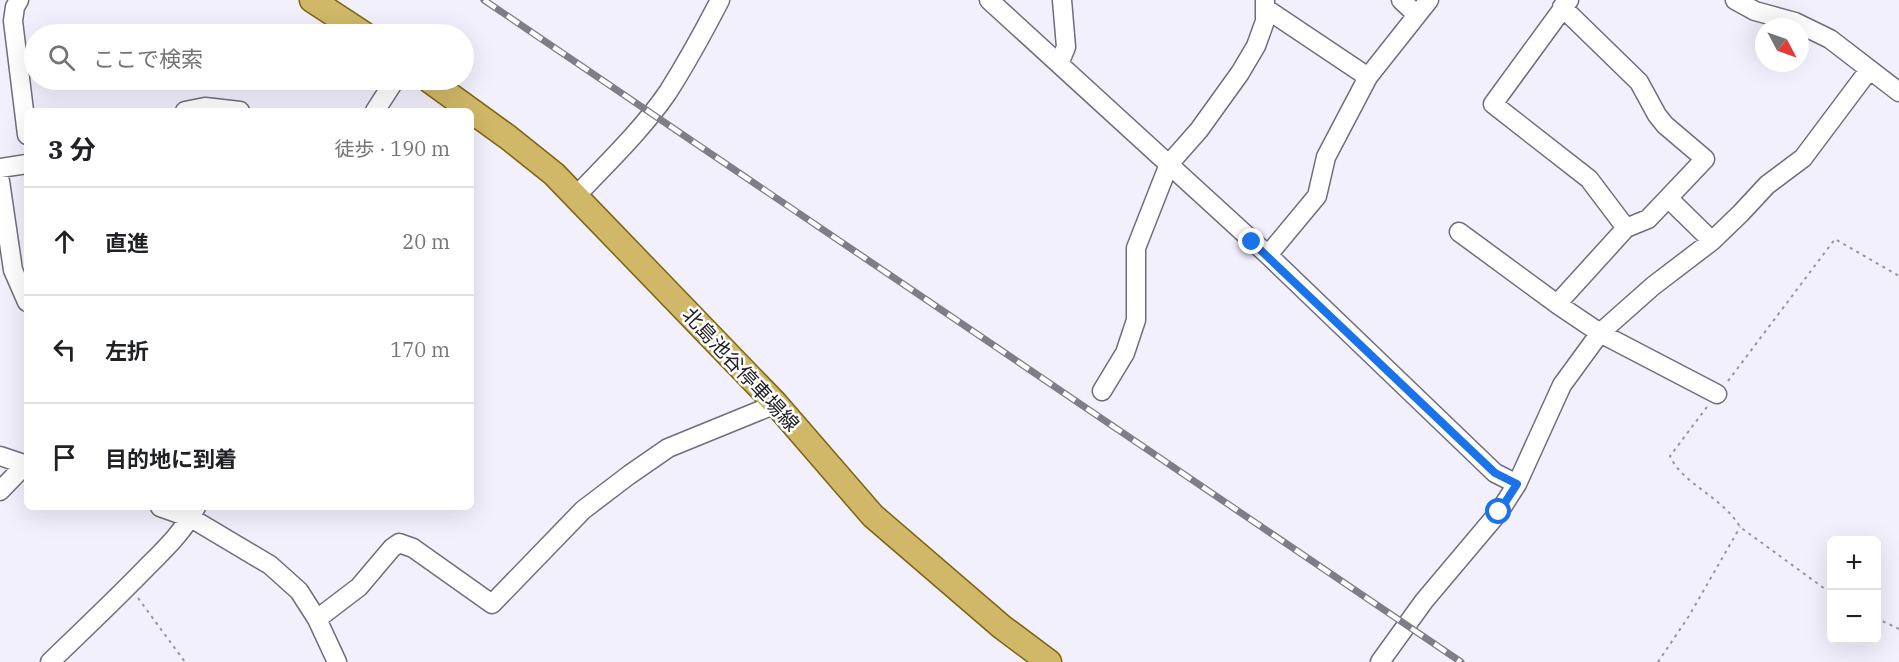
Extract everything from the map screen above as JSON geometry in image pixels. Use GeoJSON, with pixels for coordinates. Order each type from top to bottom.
{"type":"FeatureCollection","features":[{"type":"Feature","properties":{"kind":"main road"},"geometry":{"type":"LineString","coordinates":[[312,0],[349,24]]}},
{"type":"Feature","properties":{"kind":"main road","name":"北島池谷停車場線"},"geometry":{"type":"LineString","coordinates":[[443,90],[468,108]]}},
{"type":"Feature","properties":{"kind":"main road","name":"北島池谷停車場線"},"geometry":{"type":"LineString","coordinates":[[474,113],[554,174],[576,195],[776,404],[873,516],[1002,627],[1049,662]]}},
{"type":"Feature","properties":{"kind":"street"},"geometry":{"type":"LineString","coordinates":[[19,0],[15,7],[13,21],[24,111]]}},
{"type":"Feature","properties":{"kind":"street"},"geometry":{"type":"LineString","coordinates":[[576,195],[630,140],[667,93],[720,0]]}},
{"type":"Feature","properties":{"kind":"street"},"geometry":{"type":"LineString","coordinates":[[989,0],[1268,255],[1495,473],[1517,484]]}},
{"type":"Feature","properties":{"kind":"street"},"geometry":{"type":"LineString","coordinates":[[1059,64],[1066,46],[1062,0]]}},
{"type":"Feature","properties":{"kind":"street"},"geometry":{"type":"LineString","coordinates":[[1401,0],[1418,15]]}},
{"type":"Feature","properties":{"kind":"street"},"geometry":{"type":"LineString","coordinates":[[1268,255],[1317,196],[1326,157],[1368,77],[1429,0]]}},
{"type":"Feature","properties":{"kind":"street"},"geometry":{"type":"LineString","coordinates":[[1735,0],[1755,11],[1795,22],[1830,39],[1869,70],[1897,86]]}},
{"type":"Feature","properties":{"kind":"street"},"geometry":{"type":"LineString","coordinates":[[1557,304],[1626,228],[1648,219],[1705,159],[1665,125],[1639,82],[1565,3],[1493,104],[1589,179],[1626,228]]}},
{"type":"Feature","properties":{"kind":"street"},"geometry":{"type":"LineString","coordinates":[[1265,4],[1368,77]]}},
{"type":"Feature","properties":{"kind":"street"},"geometry":{"type":"LineString","coordinates":[[1102,391],[1125,353],[1136,320],[1136,248],[1169,164],[1199,130],[1240,73],[1256,46],[1265,21],[1265,4]]}},
{"type":"Feature","properties":{"kind":"street"},"geometry":{"type":"LineString","coordinates":[[1380,662],[1424,601],[1499,512],[1517,484],[1562,384],[1600,333],[1653,286],[1712,241],[1767,185],[1803,158],[1869,70]]}},
{"type":"Feature","properties":{"kind":"street"},"geometry":{"type":"LineString","coordinates":[[377,108],[389,90]]}},
{"type":"Feature","properties":{"kind":"street"},"geometry":{"type":"LineString","coordinates":[[0,168],[24,164]]}},
{"type":"Feature","properties":{"kind":"street"},"geometry":{"type":"LineString","coordinates":[[0,181],[13,270],[24,295]]}},
{"type":"Feature","properties":{"kind":"street"},"geometry":{"type":"LineString","coordinates":[[1668,198],[1712,241]]}},
{"type":"Feature","properties":{"kind":"street"},"geometry":{"type":"LineString","coordinates":[[1459,232],[1600,333],[1717,394]]}},
{"type":"Feature","properties":{"kind":"street"},"geometry":{"type":"LineString","coordinates":[[317,619],[359,588],[392,548],[399,543],[413,548],[492,604],[583,510],[629,475],[668,448],[776,404]]}},
{"type":"Feature","properties":{"kind":"street"},"geometry":{"type":"LineString","coordinates":[[0,456],[24,464]]}},
{"type":"Feature","properties":{"kind":"street"},"geometry":{"type":"LineString","coordinates":[[0,491],[24,468]]}},
{"type":"Feature","properties":{"kind":"street"},"geometry":{"type":"LineString","coordinates":[[177,510],[194,513],[270,565],[299,591],[317,619],[337,662]]}},
{"type":"Feature","properties":{"kind":"street"},"geometry":{"type":"LineString","coordinates":[[50,662],[129,586],[175,538],[194,513]]}},
{"type":"Feature","properties":{"kind":"path"},"geometry":{"type":"LineString","coordinates":[[1827,590],[1740,527],[1732,513],[1675,468],[1670,456],[1835,239],[1899,276]]}},
{"type":"Feature","properties":{"kind":"path"},"geometry":{"type":"LineString","coordinates":[[1658,662],[1689,616],[1740,527]]}},
{"type":"Feature","properties":{"kind":"path"},"geometry":{"type":"LineString","coordinates":[[129,586],[185,662]]}},
{"type":"Feature","properties":{"kind":"path"},"geometry":{"type":"LineString","coordinates":[[1881,620],[1899,629]]}},
{"type":"Feature","properties":{"kind":"railway"},"geometry":{"type":"LineString","coordinates":[[484,0],[1461,662]]}},
{"type":"Feature","properties":{"kind":"route"},"geometry":{"type":"LineString","coordinates":[[1252,242],[1495,473],[1517,484],[1499,512]]}}]}
